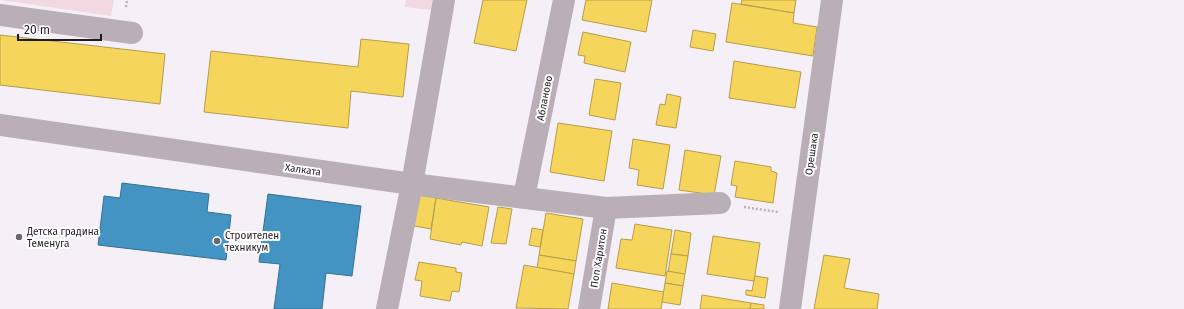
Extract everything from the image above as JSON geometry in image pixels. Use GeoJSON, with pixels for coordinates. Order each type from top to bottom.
{"type":"FeatureCollection","features":[{"type":"Feature","properties":{"kind":"street"},"geometry":{"type":"LineString","coordinates":[[387,309],[412,184],[444,0]]}},
{"type":"Feature","properties":{"kind":"street","name":"Абланово"},"geometry":{"type":"LineString","coordinates":[[524,197],[564,0]]}},
{"type":"Feature","properties":{"kind":"street","name":"Орешака"},"geometry":{"type":"LineString","coordinates":[[790,309],[832,0]]}},
{"type":"Feature","properties":{"kind":"street"},"geometry":{"type":"LineString","coordinates":[[0,15],[132,34]]}},
{"type":"Feature","properties":{"kind":"street","name":"Халката"},"geometry":{"type":"LineString","coordinates":[[0,125],[412,184],[606,208],[720,203]]}},
{"type":"Feature","properties":{"kind":"street","name":"Поп Харитон"},"geometry":{"type":"LineString","coordinates":[[589,309],[606,208]]}},
{"type":"Feature","properties":{"kind":"path"},"geometry":{"type":"LineString","coordinates":[[720,203],[803,216]]}},
{"type":"Feature","properties":{"kind":"shaded area"},"geometry":{"type":"Polygon","coordinates":[[[0,0],[114,0],[111,16],[0,0]]]}},
{"type":"Feature","properties":{"kind":"shaded area"},"geometry":{"type":"Polygon","coordinates":[[[406,0],[434,0],[432,10],[405,7],[406,0]]]}},
{"type":"Feature","properties":{"kind":"building: Homes"},"geometry":{"type":"Polygon","coordinates":[[[483,0],[527,0],[516,51],[474,43],[483,0]]]}},
{"type":"Feature","properties":{"kind":"building: Homes"},"geometry":{"type":"Polygon","coordinates":[[[586,0],[652,0],[646,32],[582,20],[586,0]]]}},
{"type":"Feature","properties":{"kind":"building: Homes"},"geometry":{"type":"Polygon","coordinates":[[[742,0],[796,0],[794,13],[741,4],[742,0]]]}},
{"type":"Feature","properties":{"kind":"building: Homes"},"geometry":{"type":"Polygon","coordinates":[[[732,3],[794,13],[793,23],[817,27],[813,56],[726,42],[732,3]]]}},
{"type":"Feature","properties":{"kind":"building: Homes"},"geometry":{"type":"Polygon","coordinates":[[[693,30],[716,34],[713,51],[690,47],[693,30]]]}},
{"type":"Feature","properties":{"kind":"building: Homes"},"geometry":{"type":"Polygon","coordinates":[[[583,32],[631,42],[625,72],[584,63],[585,56],[578,55],[583,32]]]}},
{"type":"Feature","properties":{"kind":"building: Homes"},"geometry":{"type":"Polygon","coordinates":[[[0,35],[165,54],[160,104],[0,85],[0,35]]]}},
{"type":"Feature","properties":{"kind":"building: Homes"},"geometry":{"type":"Polygon","coordinates":[[[361,39],[409,44],[403,97],[351,91],[348,128],[204,112],[211,51],[358,67],[361,39]]]}},
{"type":"Feature","properties":{"kind":"building: Homes"},"geometry":{"type":"Polygon","coordinates":[[[734,61],[801,72],[795,108],[729,98],[734,61]]]}},
{"type":"Feature","properties":{"kind":"building: Homes"},"geometry":{"type":"Polygon","coordinates":[[[595,79],[621,83],[615,120],[589,115],[595,79]]]}},
{"type":"Feature","properties":{"kind":"building: Homes"},"geometry":{"type":"Polygon","coordinates":[[[667,94],[681,97],[676,128],[656,125],[660,104],[665,105],[667,94]]]}},
{"type":"Feature","properties":{"kind":"building: Homes"},"geometry":{"type":"Polygon","coordinates":[[[558,123],[612,131],[604,181],[550,172],[558,123]]]}},
{"type":"Feature","properties":{"kind":"building: Homes"},"geometry":{"type":"Polygon","coordinates":[[[633,139],[670,145],[663,189],[637,185],[639,170],[629,168],[633,139]]]}},
{"type":"Feature","properties":{"kind":"building: Homes"},"geometry":{"type":"Polygon","coordinates":[[[685,150],[721,156],[714,195],[679,190],[685,150]]]}},
{"type":"Feature","properties":{"kind":"building: Homes"},"geometry":{"type":"Polygon","coordinates":[[[735,161],[771,167],[771,171],[777,173],[773,203],[735,197],[737,186],[731,185],[735,161]]]}},
{"type":"Feature","properties":{"kind":"building: Homes"},"geometry":{"type":"Polygon","coordinates":[[[414,194],[436,198],[431,229],[409,225],[414,194]]]}},
{"type":"Feature","properties":{"kind":"building: Homes"},"geometry":{"type":"Polygon","coordinates":[[[436,198],[489,207],[482,246],[462,242],[461,245],[430,239],[436,198]]]}},
{"type":"Feature","properties":{"kind":"building: Homes"},"geometry":{"type":"Polygon","coordinates":[[[498,207],[512,209],[506,244],[491,243],[498,207]]]}},
{"type":"Feature","properties":{"kind":"building: Homes"},"geometry":{"type":"Polygon","coordinates":[[[546,213],[583,219],[576,261],[539,255],[546,213]]]}},
{"type":"Feature","properties":{"kind":"building: Homes"},"geometry":{"type":"Polygon","coordinates":[[[635,224],[672,230],[665,276],[616,268],[621,239],[632,240],[635,224]]]}},
{"type":"Feature","properties":{"kind":"building: Homes"},"geometry":{"type":"Polygon","coordinates":[[[532,228],[543,230],[540,247],[529,245],[532,228]]]}},
{"type":"Feature","properties":{"kind":"building: Homes"},"geometry":{"type":"Polygon","coordinates":[[[675,230],[691,233],[688,256],[671,254],[675,230]]]}},
{"type":"Feature","properties":{"kind":"building: Homes"},"geometry":{"type":"Polygon","coordinates":[[[713,236],[760,243],[754,281],[707,274],[713,236]]]}},
{"type":"Feature","properties":{"kind":"building: Homes"},"geometry":{"type":"Polygon","coordinates":[[[671,254],[688,256],[685,274],[668,272],[671,254]]]}},
{"type":"Feature","properties":{"kind":"building: Homes"},"geometry":{"type":"Polygon","coordinates":[[[539,255],[576,261],[574,274],[537,268],[539,255]]]}},
{"type":"Feature","properties":{"kind":"building: Homes"},"geometry":{"type":"Polygon","coordinates":[[[824,255],[850,259],[844,288],[879,294],[877,309],[814,309],[824,255]]]}},
{"type":"Feature","properties":{"kind":"building: Homes"},"geometry":{"type":"Polygon","coordinates":[[[419,262],[456,268],[456,272],[462,273],[459,292],[452,291],[450,301],[420,296],[422,281],[415,280],[419,262]]]}},
{"type":"Feature","properties":{"kind":"building: Homes"},"geometry":{"type":"Polygon","coordinates":[[[524,265],[574,274],[568,309],[516,308],[524,265]]]}},
{"type":"Feature","properties":{"kind":"building: Homes"},"geometry":{"type":"Polygon","coordinates":[[[667,271],[685,274],[683,286],[665,283],[667,271]]]}},
{"type":"Feature","properties":{"kind":"building: Homes"},"geometry":{"type":"Polygon","coordinates":[[[755,276],[768,278],[765,298],[746,295],[746,290],[752,291],[755,276]]]}},
{"type":"Feature","properties":{"kind":"building: Homes"},"geometry":{"type":"Polygon","coordinates":[[[612,283],[664,292],[661,309],[608,309],[612,283]]]}},
{"type":"Feature","properties":{"kind":"building: Homes"},"geometry":{"type":"Polygon","coordinates":[[[665,283],[683,286],[680,305],[662,302],[665,283]]]}},
{"type":"Feature","properties":{"kind":"building: Homes"},"geometry":{"type":"Polygon","coordinates":[[[702,295],[751,303],[750,309],[700,309],[702,295]]]}},
{"type":"Feature","properties":{"kind":"building: Homes"},"geometry":{"type":"Polygon","coordinates":[[[751,303],[764,305],[764,309],[750,309],[751,303]]]}},
{"type":"Feature","properties":{"kind":"building: Schools"},"geometry":{"type":"Polygon","coordinates":[[[122,183],[209,194],[207,212],[231,215],[226,260],[98,245],[104,196],[120,198],[122,183]]]}},
{"type":"Feature","properties":{"kind":"building: Schools"},"geometry":{"type":"Polygon","coordinates":[[[268,194],[361,206],[352,276],[326,273],[322,309],[274,309],[280,264],[259,262],[268,194]]]}},
{"type":"Feature","properties":{"kind":"place","name":"Детска градина Теменуга"},"geometry":{"type":"Point","coordinates":[19,237]}},
{"type":"Feature","properties":{"kind":"place","name":"Строителен техникум"},"geometry":{"type":"Point","coordinates":[217,241]}}]}
